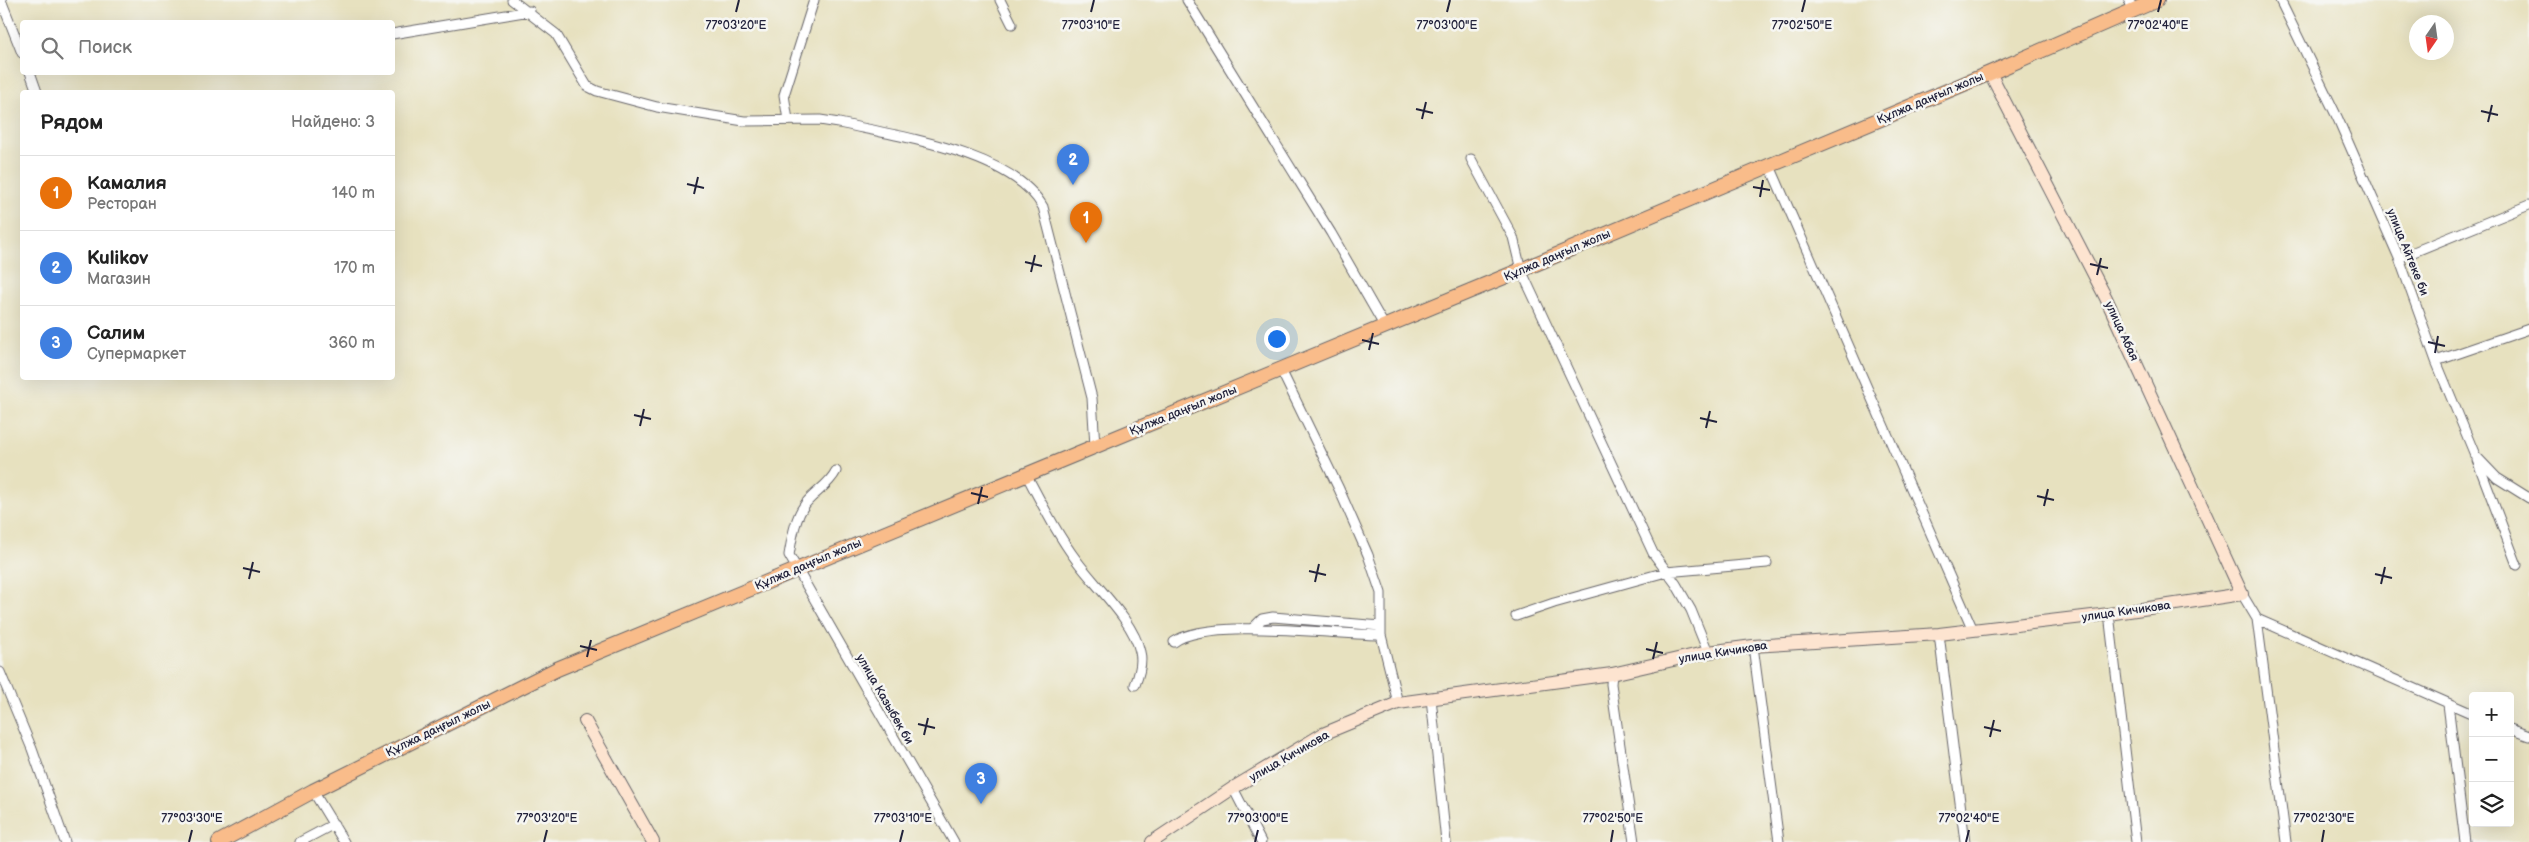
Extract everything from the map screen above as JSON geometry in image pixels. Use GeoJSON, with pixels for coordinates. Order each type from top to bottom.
{"type":"FeatureCollection","features":[{"type":"Feature","properties":{"kind":"main road","name":"Құлжа даңғыл жолы"},"geometry":{"type":"LineString","coordinates":[[219,842],[313,790],[556,669],[1770,166],[1990,73],[2131,5],[2157,0]]}},
{"type":"Feature","properties":{"kind":"street"},"geometry":{"type":"LineString","coordinates":[[1,0],[20,48]]}},
{"type":"Feature","properties":{"kind":"street"},"geometry":{"type":"LineString","coordinates":[[512,0],[530,12],[556,34],[587,86],[597,92],[657,107],[744,121],[788,120],[839,123],[950,148],[1009,173],[1036,194],[1043,207],[1092,398],[1095,446]]}},
{"type":"Feature","properties":{"kind":"street"},"geometry":{"type":"LineString","coordinates":[[788,120],[784,95],[814,0]]}},
{"type":"Feature","properties":{"kind":"street"},"geometry":{"type":"LineString","coordinates":[[1000,0],[1012,24]]}},
{"type":"Feature","properties":{"kind":"street"},"geometry":{"type":"LineString","coordinates":[[1186,0],[1331,233],[1385,327]]}},
{"type":"Feature","properties":{"kind":"street","name":"улица Айтеке би"},"geometry":{"type":"LineString","coordinates":[[2280,0],[2334,111],[2399,258],[2436,361],[2475,455],[2497,478],[2529,498]]}},
{"type":"Feature","properties":{"kind":"street"},"geometry":{"type":"LineString","coordinates":[[395,34],[530,12]]}},
{"type":"Feature","properties":{"kind":"street","name":"улица Абая"},"geometry":{"type":"LineString","coordinates":[[1990,73],[2106,298],[2242,594]]}},
{"type":"Feature","properties":{"kind":"street"},"geometry":{"type":"LineString","coordinates":[[31,75],[36,90]]}},
{"type":"Feature","properties":{"kind":"street"},"geometry":{"type":"LineString","coordinates":[[1472,159],[1513,237],[1521,270],[1653,553],[1692,610],[1708,652]]}},
{"type":"Feature","properties":{"kind":"street"},"geometry":{"type":"LineString","coordinates":[[1770,166],[1973,630]]}},
{"type":"Feature","properties":{"kind":"street"},"geometry":{"type":"LineString","coordinates":[[2399,258],[2529,205]]}},
{"type":"Feature","properties":{"kind":"street"},"geometry":{"type":"LineString","coordinates":[[2436,361],[2529,329]]}},
{"type":"Feature","properties":{"kind":"street"},"geometry":{"type":"LineString","coordinates":[[1281,370],[1339,489],[1368,555],[1381,593],[1381,630],[1398,703]]}},
{"type":"Feature","properties":{"kind":"street"},"geometry":{"type":"LineString","coordinates":[[2475,455],[2517,565]]}},
{"type":"Feature","properties":{"kind":"street"},"geometry":{"type":"LineString","coordinates":[[795,569],[789,555],[795,526],[806,503],[831,481],[836,471]]}},
{"type":"Feature","properties":{"kind":"street"},"geometry":{"type":"LineString","coordinates":[[1026,474],[1071,553],[1120,614],[1137,642],[1141,653],[1140,671],[1135,685]]}},
{"type":"Feature","properties":{"kind":"street"},"geometry":{"type":"LineString","coordinates":[[1516,616],[1554,603],[1666,572],[1767,563]]}},
{"type":"Feature","properties":{"kind":"street","name":"улица Казыбек би"},"geometry":{"type":"LineString","coordinates":[[795,569],[954,842]]}},
{"type":"Feature","properties":{"kind":"street"},"geometry":{"type":"LineString","coordinates":[[2242,594],[2256,619],[2286,842]]}},
{"type":"Feature","properties":{"kind":"street","name":"улица Кичикова"},"geometry":{"type":"LineString","coordinates":[[1152,842],[1233,788],[1323,734],[1398,703],[1612,674],[1708,652],[1754,646],[1939,634],[2109,614],[2242,594]]}},
{"type":"Feature","properties":{"kind":"street"},"geometry":{"type":"LineString","coordinates":[[2109,614],[2136,842]]}},
{"type":"Feature","properties":{"kind":"street"},"geometry":{"type":"LineString","coordinates":[[2256,619],[2469,712]]}},
{"type":"Feature","properties":{"kind":"street"},"geometry":{"type":"LineString","coordinates":[[1174,642],[1186,635],[1253,628],[1381,630]]}},
{"type":"Feature","properties":{"kind":"street"},"geometry":{"type":"LineString","coordinates":[[1939,634],[1964,842]]}},
{"type":"Feature","properties":{"kind":"street"},"geometry":{"type":"LineString","coordinates":[[1754,646],[1779,842]]}},
{"type":"Feature","properties":{"kind":"street"},"geometry":{"type":"LineString","coordinates":[[0,672],[32,749],[65,842]]}},
{"type":"Feature","properties":{"kind":"street"},"geometry":{"type":"LineString","coordinates":[[1612,674],[1611,684],[1634,842]]}},
{"type":"Feature","properties":{"kind":"street"},"geometry":{"type":"LineString","coordinates":[[1431,698],[1446,842]]}},
{"type":"Feature","properties":{"kind":"street"},"geometry":{"type":"LineString","coordinates":[[2448,704],[2465,842]]}},
{"type":"Feature","properties":{"kind":"street"},"geometry":{"type":"LineString","coordinates":[[585,721],[653,842]]}},
{"type":"Feature","properties":{"kind":"street"},"geometry":{"type":"LineString","coordinates":[[2514,730],[2529,736]]}},
{"type":"Feature","properties":{"kind":"street"},"geometry":{"type":"LineString","coordinates":[[1233,788],[1262,842]]}},
{"type":"Feature","properties":{"kind":"street"},"geometry":{"type":"LineString","coordinates":[[313,790],[344,842]]}},
{"type":"Feature","properties":{"kind":"street"},"geometry":{"type":"LineString","coordinates":[[300,842],[334,824]]}},
{"type":"Feature","properties":{"kind":"place","name":"Kulikov"},"geometry":{"type":"Point","coordinates":[1073,185]}},
{"type":"Feature","properties":{"kind":"place","name":"Камалия"},"geometry":{"type":"Point","coordinates":[1086,243]}},
{"type":"Feature","properties":{"kind":"place","name":"Салим"},"geometry":{"type":"Point","coordinates":[981,804]}}]}
